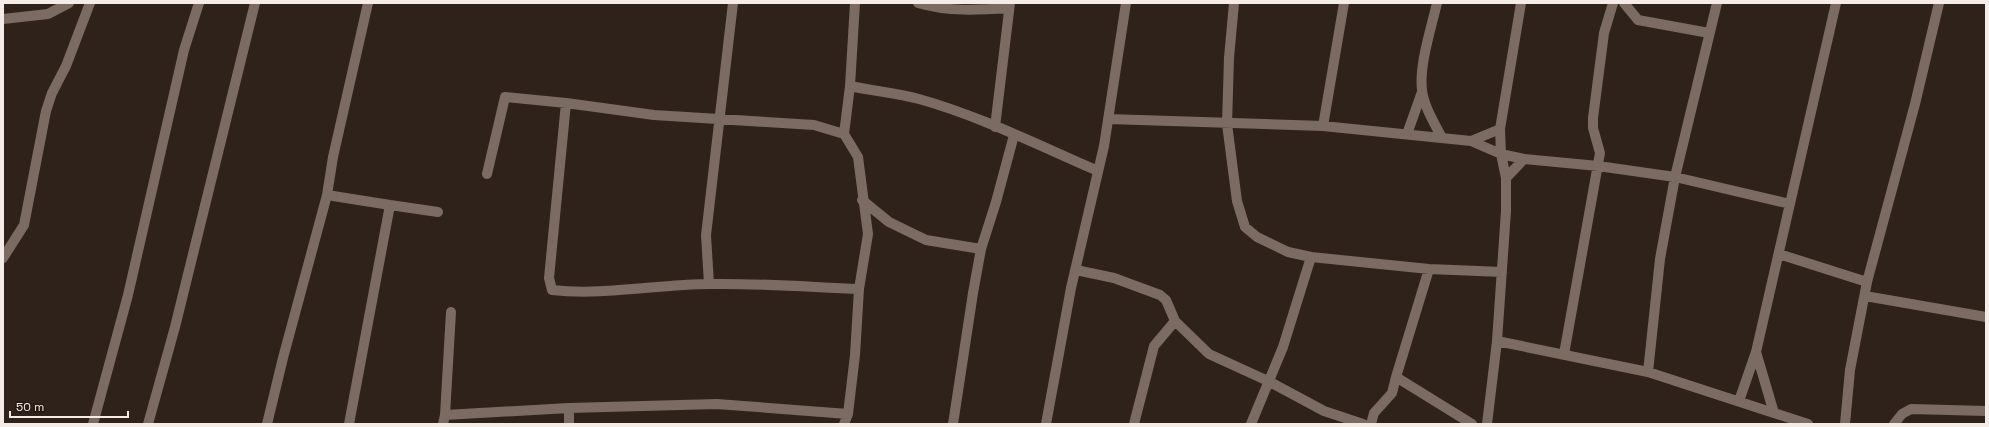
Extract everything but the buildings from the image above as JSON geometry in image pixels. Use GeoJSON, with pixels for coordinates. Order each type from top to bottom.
{"type":"FeatureCollection","features":[{"type":"Feature","properties":{"kind":"street"},"geometry":{"type":"LineString","coordinates":[[3,19],[48,14],[69,3]]}},
{"type":"Feature","properties":{"kind":"street"},"geometry":{"type":"LineString","coordinates":[[3,258],[24,225],[46,111],[52,93],[66,66],[90,3]]}},
{"type":"Feature","properties":{"kind":"street"},"geometry":{"type":"LineString","coordinates":[[93,424],[128,294],[184,50],[199,3]]}},
{"type":"Feature","properties":{"kind":"street"},"geometry":{"type":"LineString","coordinates":[[148,424],[175,327],[255,3]]}},
{"type":"Feature","properties":{"kind":"street"},"geometry":{"type":"LineString","coordinates":[[267,424],[283,358],[327,195],[333,157],[368,3]]}},
{"type":"Feature","properties":{"kind":"street"},"geometry":{"type":"LineString","coordinates":[[709,284],[706,235],[733,3]]}},
{"type":"Feature","properties":{"kind":"street"},"geometry":{"type":"LineString","coordinates":[[844,424],[848,414],[855,355],[859,289],[868,234],[862,200],[858,157],[844,134],[850,86],[855,3]]}},
{"type":"Feature","properties":{"kind":"street"},"geometry":{"type":"LineString","coordinates":[[918,3],[928,6],[971,10],[1010,5],[994,127]]}},
{"type":"Feature","properties":{"kind":"street"},"geometry":{"type":"LineString","coordinates":[[1046,424],[1071,288],[1098,171],[1108,120],[1126,3]]}},
{"type":"Feature","properties":{"kind":"street"},"geometry":{"type":"LineString","coordinates":[[1234,3],[1229,58],[1227,124],[1237,201],[1245,227],[1257,237],[1288,252],[1311,257],[1429,269],[1502,272]]}},
{"type":"Feature","properties":{"kind":"street"},"geometry":{"type":"LineString","coordinates":[[1323,126],[1344,3]]}},
{"type":"Feature","properties":{"kind":"street"},"geometry":{"type":"LineString","coordinates":[[1407,134],[1422,92],[1424,63],[1436,3]]}},
{"type":"Feature","properties":{"kind":"street"},"geometry":{"type":"LineString","coordinates":[[1487,424],[1497,341],[1506,211],[1506,178],[1501,154],[1500,129],[1521,3]]}},
{"type":"Feature","properties":{"kind":"street"},"geometry":{"type":"LineString","coordinates":[[1564,354],[1600,153],[1593,128],[1593,118],[1604,33],[1613,3]]}},
{"type":"Feature","properties":{"kind":"street"},"geometry":{"type":"LineString","coordinates":[[1624,3],[1638,20],[1709,33]]}},
{"type":"Feature","properties":{"kind":"street"},"geometry":{"type":"LineString","coordinates":[[1648,372],[1660,259],[1675,177],[1717,3]]}},
{"type":"Feature","properties":{"kind":"street"},"geometry":{"type":"LineString","coordinates":[[1739,402],[1756,352],[1836,3]]}},
{"type":"Feature","properties":{"kind":"street"},"geometry":{"type":"LineString","coordinates":[[1845,424],[1850,370],[1867,282],[1915,104],[1939,3]]}},
{"type":"Feature","properties":{"kind":"street"},"geometry":{"type":"LineString","coordinates":[[850,86],[918,99],[994,127],[1098,171]]}},
{"type":"Feature","properties":{"kind":"street"},"geometry":{"type":"LineString","coordinates":[[1422,92],[1442,138]]}},
{"type":"Feature","properties":{"kind":"street"},"geometry":{"type":"LineString","coordinates":[[487,174],[505,97],[566,103],[654,115],[814,125],[844,134]]}},
{"type":"Feature","properties":{"kind":"street"},"geometry":{"type":"LineString","coordinates":[[566,103],[549,278],[552,290],[565,292],[607,291],[709,284],[859,289]]}},
{"type":"Feature","properties":{"kind":"street"},"geometry":{"type":"LineString","coordinates":[[1108,120],[1323,126],[1471,141],[1501,154],[1524,159],[1598,166],[1675,177],[1790,204]]}},
{"type":"Feature","properties":{"kind":"street"},"geometry":{"type":"LineString","coordinates":[[1471,141],[1500,129]]}},
{"type":"Feature","properties":{"kind":"street"},"geometry":{"type":"LineString","coordinates":[[953,424],[981,248],[996,202],[1014,135]]}},
{"type":"Feature","properties":{"kind":"street"},"geometry":{"type":"LineString","coordinates":[[1506,178],[1524,159]]}},
{"type":"Feature","properties":{"kind":"street"},"geometry":{"type":"LineString","coordinates":[[327,195],[438,212]]}},
{"type":"Feature","properties":{"kind":"street"},"geometry":{"type":"LineString","coordinates":[[862,200],[889,222],[926,240],[981,248]]}},
{"type":"Feature","properties":{"kind":"street"},"geometry":{"type":"LineString","coordinates":[[349,424],[390,205]]}},
{"type":"Feature","properties":{"kind":"street"},"geometry":{"type":"LineString","coordinates":[[1779,254],[1867,282]]}},
{"type":"Feature","properties":{"kind":"street"},"geometry":{"type":"LineString","coordinates":[[1251,424],[1283,347],[1311,257]]}},
{"type":"Feature","properties":{"kind":"street"},"geometry":{"type":"LineString","coordinates":[[1371,424],[1374,413],[1392,393],[1429,269]]}},
{"type":"Feature","properties":{"kind":"street"},"geometry":{"type":"LineString","coordinates":[[1076,270],[1114,278],[1160,295],[1166,300],[1175,321],[1209,354],[1268,381],[1324,411],[1363,424]]}},
{"type":"Feature","properties":{"kind":"street"},"geometry":{"type":"LineString","coordinates":[[1865,296],[1986,317]]}},
{"type":"Feature","properties":{"kind":"street"},"geometry":{"type":"LineString","coordinates":[[451,312],[444,420],[570,408],[717,404],[848,414]]}},
{"type":"Feature","properties":{"kind":"street"},"geometry":{"type":"LineString","coordinates":[[1134,424],[1154,346],[1175,321]]}},
{"type":"Feature","properties":{"kind":"street"},"geometry":{"type":"LineString","coordinates":[[1497,341],[1648,372],[1808,424]]}},
{"type":"Feature","properties":{"kind":"street"},"geometry":{"type":"LineString","coordinates":[[1756,352],[1774,413]]}},
{"type":"Feature","properties":{"kind":"street"},"geometry":{"type":"LineString","coordinates":[[1396,377],[1472,424]]}},
{"type":"Feature","properties":{"kind":"street"},"geometry":{"type":"LineString","coordinates":[[569,424],[570,408]]}},
{"type":"Feature","properties":{"kind":"street"},"geometry":{"type":"LineString","coordinates":[[1894,424],[1902,414],[1911,409],[1986,411]]}}]}
